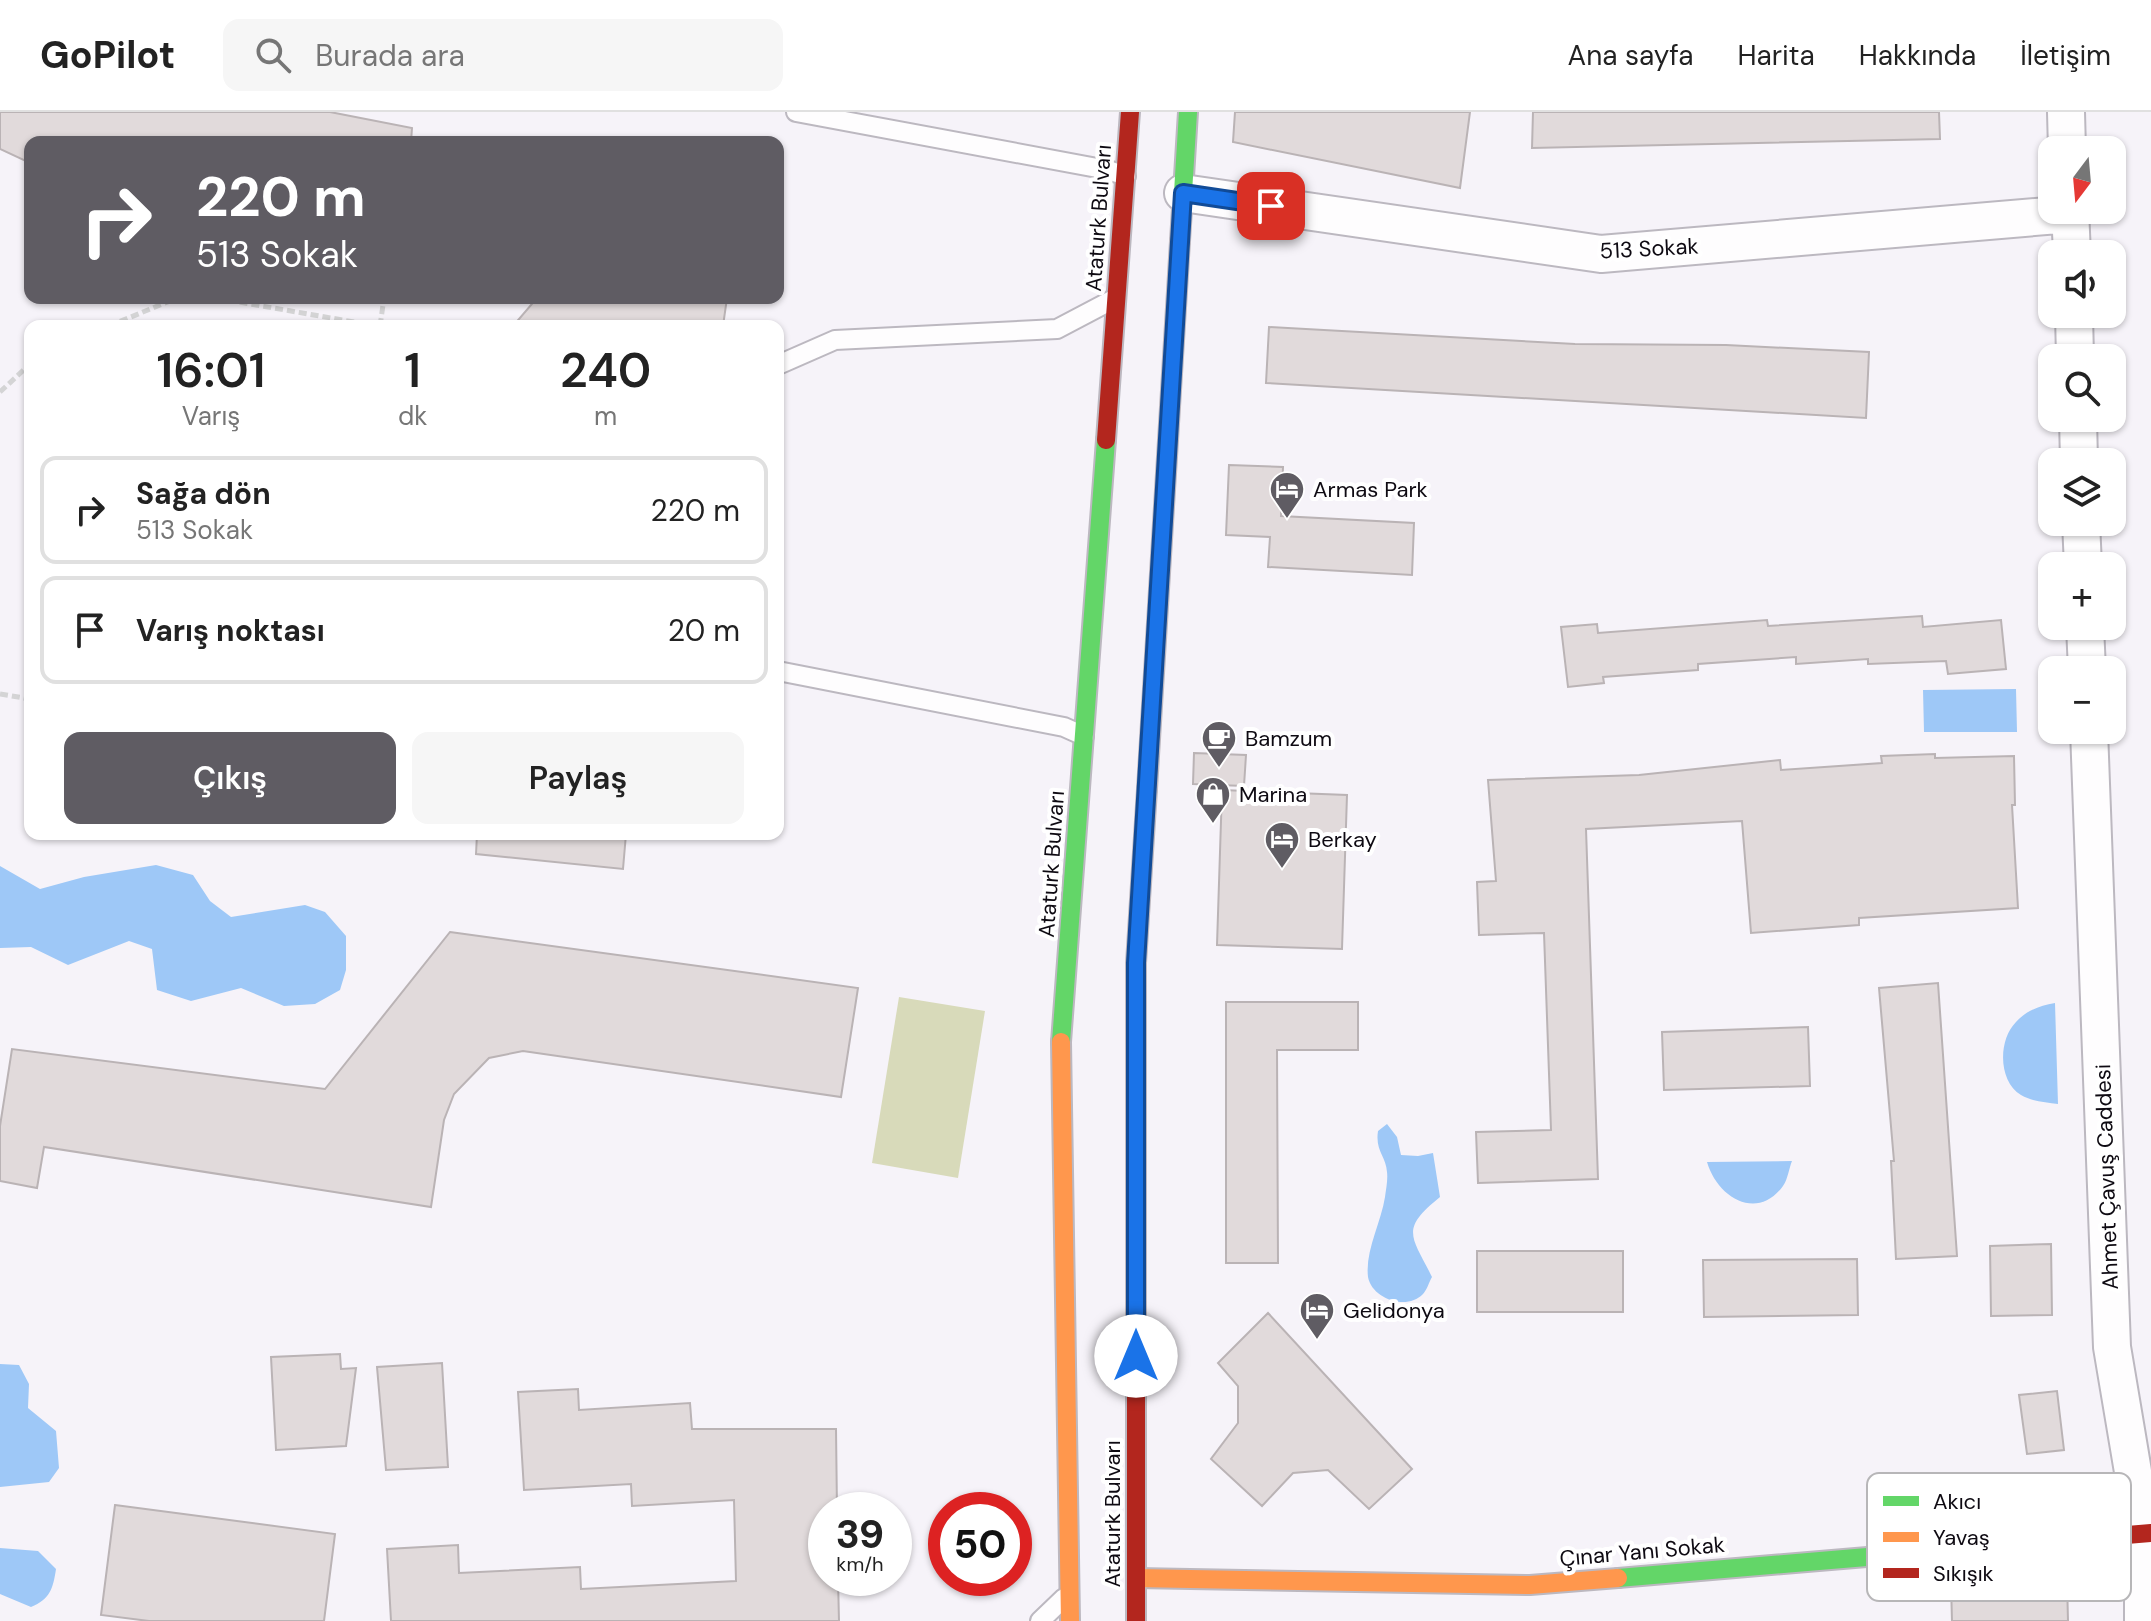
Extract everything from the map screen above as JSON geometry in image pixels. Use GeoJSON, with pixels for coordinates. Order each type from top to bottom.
{"type":"FeatureCollection","features":[{"type":"Feature","properties":{"kind":"main road","name":"Ataturk Bulvarı"},"geometry":{"type":"LineString","coordinates":[[1070,1621],[1060,1062],[1130,112]]}},
{"type":"Feature","properties":{"kind":"main road","name":"Ataturk Bulvarı"},"geometry":{"type":"LineString","coordinates":[[1136,1621],[1136,963],[1188,112]]}},
{"type":"Feature","properties":{"kind":"main road","name":"Çınar Yanı Sokak"},"geometry":{"type":"LineString","coordinates":[[1136,1578],[1530,1585],[1867,1556]]}},
{"type":"Feature","properties":{"kind":"street"},"geometry":{"type":"LineString","coordinates":[[2066,112],[2067,136]]}},
{"type":"Feature","properties":{"kind":"street","name":"513 Sokak"},"geometry":{"type":"LineString","coordinates":[[1183,193],[1601,254],[2038,215]]}},
{"type":"Feature","properties":{"kind":"street","name":"Ahmet Çavuş Caddesi"},"geometry":{"type":"LineString","coordinates":[[2090,744],[2112,1347],[2147,1532],[2143,1621]]}},
{"type":"Feature","properties":{"kind":"lane"},"geometry":{"type":"LineString","coordinates":[[796,112],[1108,170],[1126,176]]}},
{"type":"Feature","properties":{"kind":"lane"},"geometry":{"type":"LineString","coordinates":[[784,362],[835,340],[1057,329],[1116,297]]}},
{"type":"Feature","properties":{"kind":"lane"},"geometry":{"type":"LineString","coordinates":[[784,672],[1064,727],[1085,736]]}},
{"type":"Feature","properties":{"kind":"lane"},"geometry":{"type":"LineString","coordinates":[[1040,1621],[1070,1593]]}},
{"type":"Feature","properties":{"kind":"path"},"geometry":{"type":"LineString","coordinates":[[124,320],[162,304]]}},
{"type":"Feature","properties":{"kind":"path"},"geometry":{"type":"LineString","coordinates":[[251,304],[343,320]]}},
{"type":"Feature","properties":{"kind":"path"},"geometry":{"type":"LineString","coordinates":[[0,392],[24,370]]}},
{"type":"Feature","properties":{"kind":"path"},"geometry":{"type":"LineString","coordinates":[[0,694],[24,698]]}},
{"type":"Feature","properties":{"kind":"green space"},"geometry":{"type":"Polygon","coordinates":[[[899,997],[985,1011],[958,1178],[872,1163],[899,997]]]}},
{"type":"Feature","properties":{"kind":"water"},"geometry":{"type":"Polygon","coordinates":[[[2016,689],[2017,732],[1924,732],[1923,690],[2016,689]]]}},
{"type":"Feature","properties":{"kind":"water"},"geometry":{"type":"Polygon","coordinates":[[[156,865],[193,875],[210,901],[231,917],[305,905],[325,912],[346,936],[346,970],[340,990],[315,1004],[284,1006],[241,988],[191,1001],[157,990],[152,949],[129,941],[68,965],[31,947],[0,948],[0,866],[40,889],[84,877],[156,865]]]}},
{"type":"Feature","properties":{"kind":"water"},"geometry":{"type":"Polygon","coordinates":[[[2055,1003],[2058,1104],[2035,1100],[2013,1089],[2003,1060],[2006,1039],[2016,1022],[2034,1009],[2055,1003]]]}},
{"type":"Feature","properties":{"kind":"water"},"geometry":{"type":"Polygon","coordinates":[[[1387,1124],[1397,1137],[1401,1155],[1433,1153],[1440,1197],[1414,1226],[1415,1242],[1432,1277],[1423,1294],[1408,1302],[1383,1297],[1368,1277],[1369,1257],[1387,1181],[1378,1131],[1387,1124]]]}},
{"type":"Feature","properties":{"kind":"water"},"geometry":{"type":"Polygon","coordinates":[[[1792,1161],[1785,1183],[1773,1197],[1750,1203],[1739,1201],[1719,1186],[1707,1162],[1792,1161]]]}},
{"type":"Feature","properties":{"kind":"water"},"geometry":{"type":"Polygon","coordinates":[[[0,1364],[19,1365],[29,1384],[28,1408],[56,1431],[59,1468],[49,1482],[0,1487],[0,1364]]]}},
{"type":"Feature","properties":{"kind":"water"},"geometry":{"type":"Polygon","coordinates":[[[0,1548],[38,1551],[56,1569],[52,1588],[46,1597],[31,1607],[0,1594],[0,1548]]]}},
{"type":"Feature","properties":{"kind":"building"},"geometry":{"type":"Polygon","coordinates":[[[0,112],[330,112],[412,128],[411,136],[24,136],[24,160],[0,149],[0,112]]]}},
{"type":"Feature","properties":{"kind":"building"},"geometry":{"type":"Polygon","coordinates":[[[1235,112],[1470,112],[1460,188],[1233,142],[1235,112]]]}},
{"type":"Feature","properties":{"kind":"building"},"geometry":{"type":"Polygon","coordinates":[[[1533,112],[1939,112],[1940,139],[1532,148],[1533,112]]]}},
{"type":"Feature","properties":{"kind":"building"},"geometry":{"type":"Polygon","coordinates":[[[532,304],[726,304],[724,320],[518,320],[532,304]]]}},
{"type":"Feature","properties":{"kind":"building"},"geometry":{"type":"Polygon","coordinates":[[[1269,327],[1575,344],[1726,345],[1869,352],[1866,418],[1266,383],[1269,327]]]}},
{"type":"Feature","properties":{"kind":"building","name":"Armas Park"},"geometry":{"type":"Polygon","coordinates":[[[1229,465],[1283,467],[1281,516],[1414,523],[1412,575],[1268,567],[1270,537],[1226,535],[1229,465]]]}},
{"type":"Feature","properties":{"kind":"building"},"geometry":{"type":"Polygon","coordinates":[[[1922,616],[1923,627],[2001,620],[2006,669],[1948,674],[1946,661],[1868,664],[1868,659],[1796,664],[1796,657],[1698,664],[1698,670],[1603,677],[1604,683],[1568,687],[1561,627],[1597,624],[1598,633],[1767,620],[1768,626],[1922,616]]]}},
{"type":"Feature","properties":{"kind":"building","name":"Bamzum"},"geometry":{"type":"Polygon","coordinates":[[[1194,753],[1246,755],[1244,786],[1193,784],[1194,753]]]}},
{"type":"Feature","properties":{"kind":"building"},"geometry":{"type":"Polygon","coordinates":[[[1935,754],[1935,758],[2014,756],[2015,805],[2012,805],[2018,908],[1859,918],[1859,925],[1751,933],[1742,821],[1586,829],[1598,1179],[1478,1183],[1476,1132],[1551,1130],[1544,933],[1479,935],[1477,882],[1496,881],[1488,780],[1639,775],[1780,760],[1781,770],[1882,763],[1881,756],[1935,754]]]}},
{"type":"Feature","properties":{"kind":"building","name":"Berkay"},"geometry":{"type":"Polygon","coordinates":[[[1222,790],[1347,795],[1342,949],[1217,945],[1222,790]]]}},
{"type":"Feature","properties":{"kind":"building"},"geometry":{"type":"Polygon","coordinates":[[[477,840],[625,840],[623,869],[476,854],[477,840]]]}},
{"type":"Feature","properties":{"kind":"building"},"geometry":{"type":"Polygon","coordinates":[[[450,932],[858,988],[841,1097],[523,1051],[489,1058],[454,1094],[444,1120],[431,1207],[44,1147],[37,1188],[0,1181],[0,1126],[12,1049],[325,1089],[450,932]]]}},
{"type":"Feature","properties":{"kind":"building"},"geometry":{"type":"Polygon","coordinates":[[[1938,983],[1957,1256],[1896,1259],[1891,1161],[1894,1161],[1879,988],[1938,983]]]}},
{"type":"Feature","properties":{"kind":"building"},"geometry":{"type":"Polygon","coordinates":[[[1226,1002],[1358,1002],[1358,1050],[1277,1050],[1278,1263],[1226,1263],[1226,1002]]]}},
{"type":"Feature","properties":{"kind":"building"},"geometry":{"type":"Polygon","coordinates":[[[1808,1027],[1810,1086],[1664,1090],[1662,1032],[1808,1027]]]}},
{"type":"Feature","properties":{"kind":"building"},"geometry":{"type":"Polygon","coordinates":[[[2051,1244],[2052,1315],[1991,1316],[1990,1246],[2051,1244]]]}},
{"type":"Feature","properties":{"kind":"building"},"geometry":{"type":"Polygon","coordinates":[[[1477,1251],[1623,1251],[1623,1312],[1477,1312],[1477,1251]]]}},
{"type":"Feature","properties":{"kind":"building"},"geometry":{"type":"Polygon","coordinates":[[[1857,1259],[1858,1315],[1704,1317],[1703,1260],[1857,1259]]]}},
{"type":"Feature","properties":{"kind":"building"},"geometry":{"type":"Polygon","coordinates":[[[1268,1313],[1412,1469],[1369,1509],[1328,1470],[1293,1473],[1262,1506],[1211,1459],[1238,1423],[1238,1386],[1218,1363],[1268,1313]]]}},
{"type":"Feature","properties":{"kind":"building"},"geometry":{"type":"Polygon","coordinates":[[[340,1354],[341,1369],[356,1368],[346,1446],[276,1450],[271,1357],[340,1354]]]}},
{"type":"Feature","properties":{"kind":"building"},"geometry":{"type":"Polygon","coordinates":[[[442,1363],[448,1467],[386,1470],[377,1367],[442,1363]]]}},
{"type":"Feature","properties":{"kind":"building"},"geometry":{"type":"Polygon","coordinates":[[[578,1389],[579,1410],[690,1403],[692,1429],[836,1429],[837,1492],[808,1492],[808,1596],[838,1596],[839,1621],[391,1621],[387,1549],[458,1545],[459,1573],[580,1567],[581,1589],[736,1581],[734,1500],[632,1506],[631,1484],[524,1490],[518,1392],[578,1389]]]}},
{"type":"Feature","properties":{"kind":"building"},"geometry":{"type":"Polygon","coordinates":[[[2057,1391],[2064,1450],[2027,1454],[2019,1395],[2057,1391]]]}},
{"type":"Feature","properties":{"kind":"building"},"geometry":{"type":"Polygon","coordinates":[[[115,1505],[335,1534],[324,1621],[149,1621],[101,1615],[115,1505]]]}},
{"type":"Feature","properties":{"kind":"building"},"geometry":{"type":"Polygon","coordinates":[[[1951,1601],[2068,1601],[2068,1621],[1952,1621],[1951,1601]]]}},
{"type":"Feature","properties":{"kind":"traffic: fast"},"geometry":{"type":"LineString","coordinates":[[1180,241],[1188,112]]}},
{"type":"Feature","properties":{"kind":"traffic: fast"},"geometry":{"type":"LineString","coordinates":[[1061,1042],[1106,440]]}},
{"type":"Feature","properties":{"kind":"traffic: fast"},"geometry":{"type":"LineString","coordinates":[[1136,1163],[1136,963],[1147,789]]}},
{"type":"Feature","properties":{"kind":"traffic: fast"},"geometry":{"type":"LineString","coordinates":[[1618,1578],[1867,1557]]}},
{"type":"Feature","properties":{"kind":"traffic: slow"},"geometry":{"type":"LineString","coordinates":[[1061,1042],[1070,1621]]}},
{"type":"Feature","properties":{"kind":"traffic: slow"},"geometry":{"type":"LineString","coordinates":[[1136,1578],[1530,1585],[1618,1578]]}},
{"type":"Feature","properties":{"kind":"traffic: jam"},"geometry":{"type":"LineString","coordinates":[[1106,440],[1130,112]]}},
{"type":"Feature","properties":{"kind":"traffic: jam"},"geometry":{"type":"LineString","coordinates":[[1147,789],[1180,241]]}},
{"type":"Feature","properties":{"kind":"traffic: jam"},"geometry":{"type":"LineString","coordinates":[[1136,1163],[1136,1621]]}},
{"type":"Feature","properties":{"kind":"traffic: jam"},"geometry":{"type":"LineString","coordinates":[[2131,1535],[2151,1533]]}},
{"type":"Feature","properties":{"kind":"place","name":"Armas Park"},"geometry":{"type":"Point","coordinates":[1287,520]}},
{"type":"Feature","properties":{"kind":"place","name":"Bamzum"},"geometry":{"type":"Point","coordinates":[1219,769]}},
{"type":"Feature","properties":{"kind":"place","name":"Marina"},"geometry":{"type":"Point","coordinates":[1213,825]}},
{"type":"Feature","properties":{"kind":"place","name":"Berkay"},"geometry":{"type":"Point","coordinates":[1282,870]}},
{"type":"Feature","properties":{"kind":"place","name":"Gelidonya"},"geometry":{"type":"Point","coordinates":[1317,1341]}},
{"type":"Feature","properties":{"kind":"route"},"geometry":{"type":"LineString","coordinates":[[1136,1356],[1136,963],[1183,193],[1271,206]]}}]}
